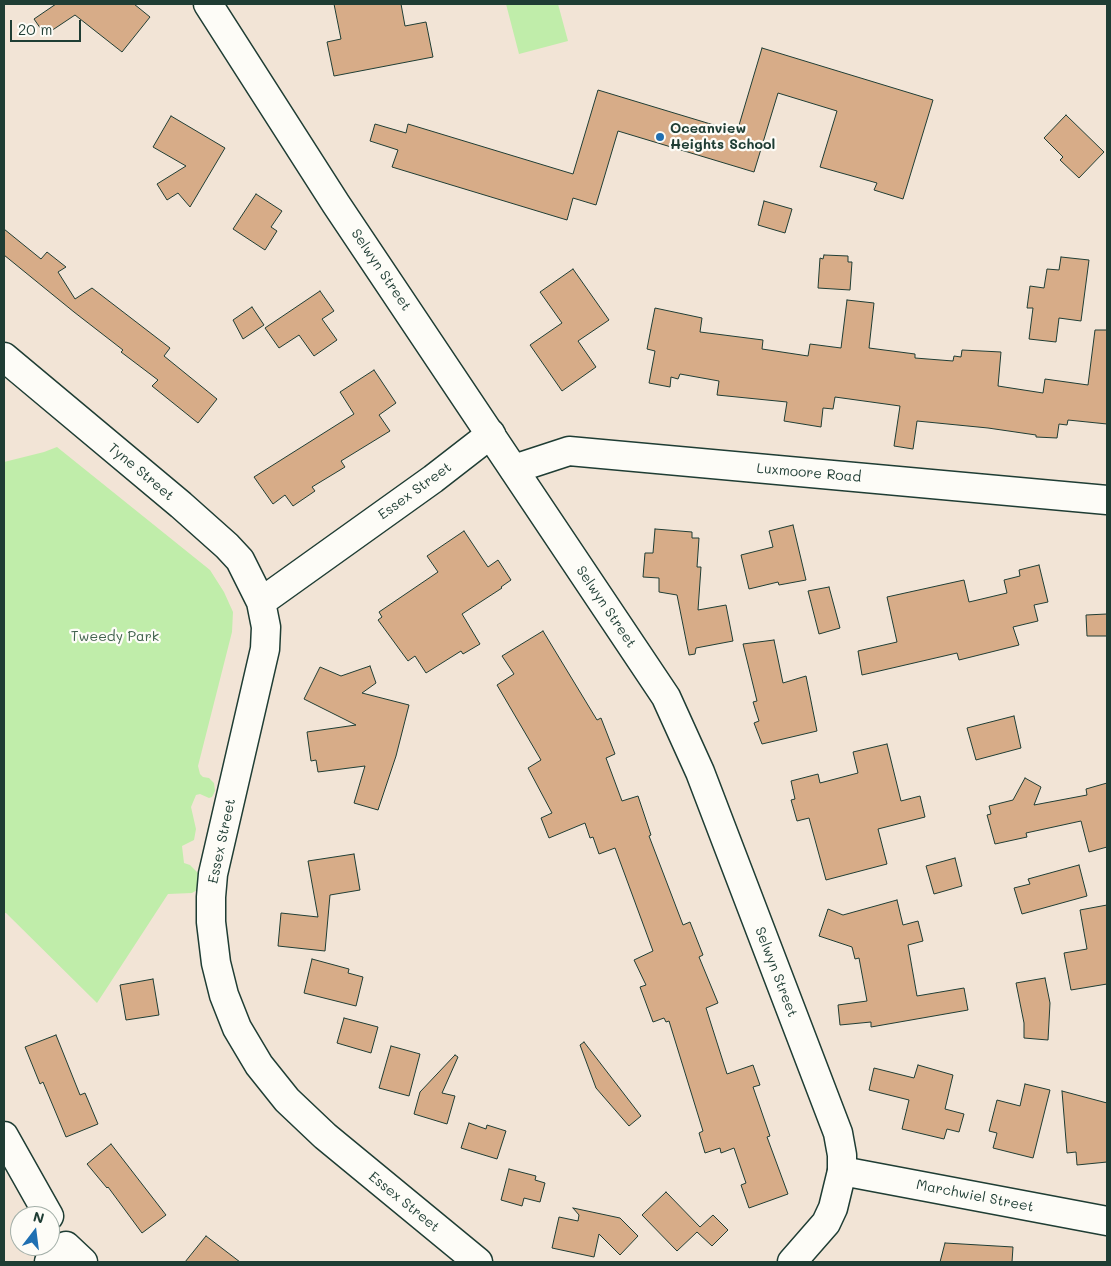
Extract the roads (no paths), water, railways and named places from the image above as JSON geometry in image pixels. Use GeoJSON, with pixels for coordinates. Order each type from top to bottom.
{"type":"FeatureCollection","features":[{"type":"Feature","properties":{"kind":"street","name":"Selwyn Street"},"geometry":{"type":"LineString","coordinates":[[208,4],[336,204],[666,697],[700,772],[838,1133],[842,1155],[842,1171],[833,1208],[826,1223],[792,1262]]}},
{"type":"Feature","properties":{"kind":"street","name":"Tyne Street"},"geometry":{"type":"LineString","coordinates":[[4,357],[181,505],[227,546],[240,560],[261,602]]}},
{"type":"Feature","properties":{"kind":"street","name":"Essex Street"},"geometry":{"type":"LineString","coordinates":[[478,1262],[325,1136],[287,1100],[259,1064],[237,1028],[224,995],[216,963],[211,922],[211,897],[213,874],[265,648],[266,626],[261,602],[491,434]]}},
{"type":"Feature","properties":{"kind":"street","name":"Luxmoore Road"},"geometry":{"type":"LineString","coordinates":[[514,469],[569,451],[1107,500]]}},
{"type":"Feature","properties":{"kind":"street"},"geometry":{"type":"LineString","coordinates":[[4,1136],[44,1206]]}},
{"type":"Feature","properties":{"kind":"street","name":"Marchwiel Street"},"geometry":{"type":"LineString","coordinates":[[842,1171],[1107,1221]]}},
{"type":"Feature","properties":{"kind":"street"},"geometry":{"type":"LineString","coordinates":[[60,1242],[66,1257]]}},
{"type":"Feature","properties":{"kind":"place","name":"Oceanview Heights School"},"geometry":{"type":"Point","coordinates":[660,137]}},
{"type":"Feature","properties":{"kind":"park label","name":"Tweedy Park"},"geometry":{"type":"Point","coordinates":[115,637]}}]}
